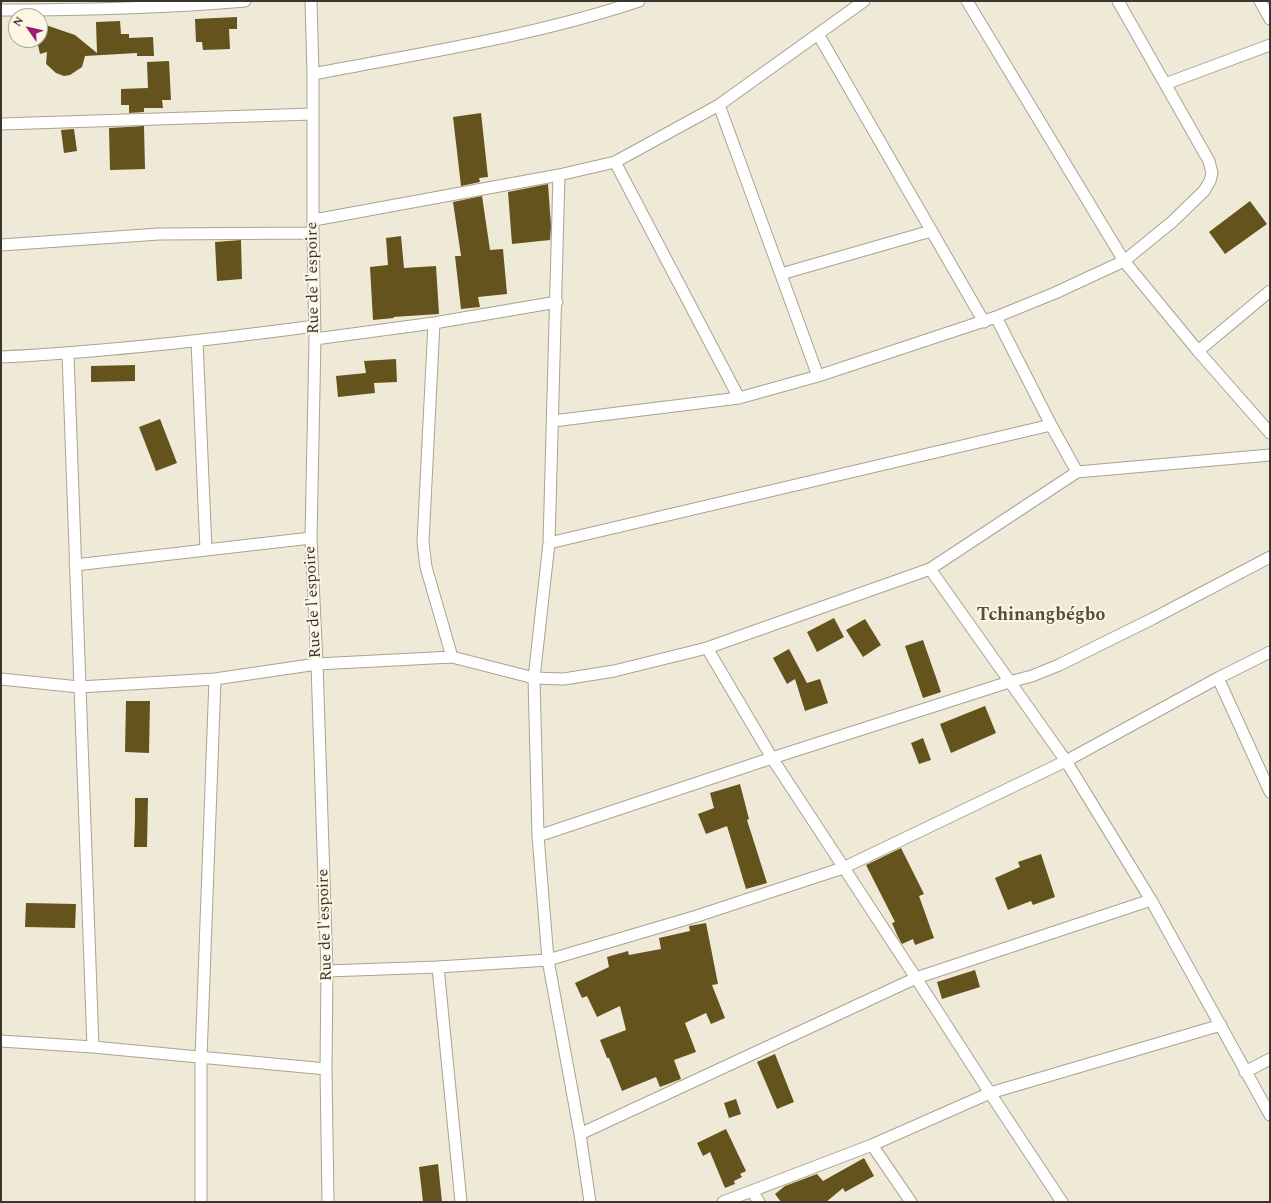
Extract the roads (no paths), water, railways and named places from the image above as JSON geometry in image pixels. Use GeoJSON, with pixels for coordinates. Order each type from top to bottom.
{"type":"FeatureCollection","features":[{"type":"Feature","properties":{"kind":"street"},"geometry":{"type":"LineString","coordinates":[[1,10],[85,5],[183,4],[246,1]]}},
{"type":"Feature","properties":{"kind":"street","name":"Rue de l'espoire"},"geometry":{"type":"LineString","coordinates":[[311,1],[315,326],[312,538],[327,971],[326,1069],[328,1202]]}},
{"type":"Feature","properties":{"kind":"street"},"geometry":{"type":"LineString","coordinates":[[313,74],[499,38],[600,14],[639,1]]}},
{"type":"Feature","properties":{"kind":"street"},"geometry":{"type":"LineString","coordinates":[[314,220],[560,175],[615,162],[719,105],[864,1]]}},
{"type":"Feature","properties":{"kind":"street"},"geometry":{"type":"LineString","coordinates":[[967,1],[1124,261],[1198,351],[1270,433]]}},
{"type":"Feature","properties":{"kind":"street"},"geometry":{"type":"LineString","coordinates":[[553,421],[739,398],[818,376],[996,318],[1124,261],[1172,222],[1204,191],[1210,181],[1212,173],[1209,161],[1118,1]]}},
{"type":"Feature","properties":{"kind":"street"},"geometry":{"type":"LineString","coordinates":[[1260,1],[1270,19]]}},
{"type":"Feature","properties":{"kind":"street"},"geometry":{"type":"LineString","coordinates":[[818,34],[984,322]]}},
{"type":"Feature","properties":{"kind":"street"},"geometry":{"type":"LineString","coordinates":[[1165,84],[1270,45]]}},
{"type":"Feature","properties":{"kind":"street"},"geometry":{"type":"LineString","coordinates":[[719,105],[818,376]]}},
{"type":"Feature","properties":{"kind":"street"},"geometry":{"type":"LineString","coordinates":[[1,124],[313,114]]}},
{"type":"Feature","properties":{"kind":"street"},"geometry":{"type":"LineString","coordinates":[[615,162],[739,398]]}},
{"type":"Feature","properties":{"kind":"street"},"geometry":{"type":"LineString","coordinates":[[560,175],[549,543],[534,678],[538,836],[548,960],[580,1134],[590,1202]]}},
{"type":"Feature","properties":{"kind":"street"},"geometry":{"type":"LineString","coordinates":[[781,274],[931,231]]}},
{"type":"Feature","properties":{"kind":"street"},"geometry":{"type":"LineString","coordinates":[[1,245],[159,234],[313,233]]}},
{"type":"Feature","properties":{"kind":"street"},"geometry":{"type":"LineString","coordinates":[[1198,351],[1270,291]]}},
{"type":"Feature","properties":{"kind":"street"},"geometry":{"type":"LineString","coordinates":[[315,339],[434,323],[557,302]]}},
{"type":"Feature","properties":{"kind":"street"},"geometry":{"type":"LineString","coordinates":[[996,318],[1050,425],[1077,472]]}},
{"type":"Feature","properties":{"kind":"street"},"geometry":{"type":"LineString","coordinates":[[434,323],[423,542],[426,567],[452,657]]}},
{"type":"Feature","properties":{"kind":"street"},"geometry":{"type":"LineString","coordinates":[[1,357],[68,354],[197,342],[315,326]]}},
{"type":"Feature","properties":{"kind":"street"},"geometry":{"type":"LineString","coordinates":[[197,342],[206,550]]}},
{"type":"Feature","properties":{"kind":"street"},"geometry":{"type":"LineString","coordinates":[[68,354],[92,1047]]}},
{"type":"Feature","properties":{"kind":"street"},"geometry":{"type":"LineString","coordinates":[[549,543],[1050,425]]}},
{"type":"Feature","properties":{"kind":"street"},"geometry":{"type":"LineString","coordinates":[[1,679],[79,687],[215,679],[317,664],[452,657],[534,678],[564,679],[614,671],[707,648],[930,569],[1077,472],[1270,455]]}},
{"type":"Feature","properties":{"kind":"street"},"geometry":{"type":"LineString","coordinates":[[75,565],[312,538]]}},
{"type":"Feature","properties":{"kind":"street"},"geometry":{"type":"LineString","coordinates":[[538,836],[772,758],[1032,676],[1060,665],[1270,557]]}},
{"type":"Feature","properties":{"kind":"street"},"geometry":{"type":"LineString","coordinates":[[930,569],[1066,761],[1151,900],[1270,1115]]}},
{"type":"Feature","properties":{"kind":"street"},"geometry":{"type":"LineString","coordinates":[[707,648],[772,758],[1062,1202]]}},
{"type":"Feature","properties":{"kind":"street"},"geometry":{"type":"LineString","coordinates":[[327,971],[438,967],[548,960],[697,916],[843,868],[1066,761],[1218,678],[1270,652]]}},
{"type":"Feature","properties":{"kind":"street"},"geometry":{"type":"LineString","coordinates":[[1218,678],[1270,792]]}},
{"type":"Feature","properties":{"kind":"street"},"geometry":{"type":"LineString","coordinates":[[201,1202],[201,1058],[215,679]]}},
{"type":"Feature","properties":{"kind":"street"},"geometry":{"type":"LineString","coordinates":[[580,1134],[916,978],[1151,900]]}},
{"type":"Feature","properties":{"kind":"street"},"geometry":{"type":"LineString","coordinates":[[438,967],[461,1202]]}},
{"type":"Feature","properties":{"kind":"street"},"geometry":{"type":"LineString","coordinates":[[723,1202],[872,1145],[990,1093],[1221,1025]]}},
{"type":"Feature","properties":{"kind":"street"},"geometry":{"type":"LineString","coordinates":[[1,1041],[92,1047],[326,1069]]}},
{"type":"Feature","properties":{"kind":"street"},"geometry":{"type":"LineString","coordinates":[[1245,1072],[1270,1059]]}},
{"type":"Feature","properties":{"kind":"street"},"geometry":{"type":"LineString","coordinates":[[872,1145],[911,1202]]}},
{"type":"Feature","properties":{"kind":"street"},"geometry":{"type":"LineString","coordinates":[[752,1191],[759,1202]]}},
{"type":"Feature","properties":{"kind":"district","name":"Tchinangbégbo"},"geometry":{"type":"Point","coordinates":[1041,616]}}]}
